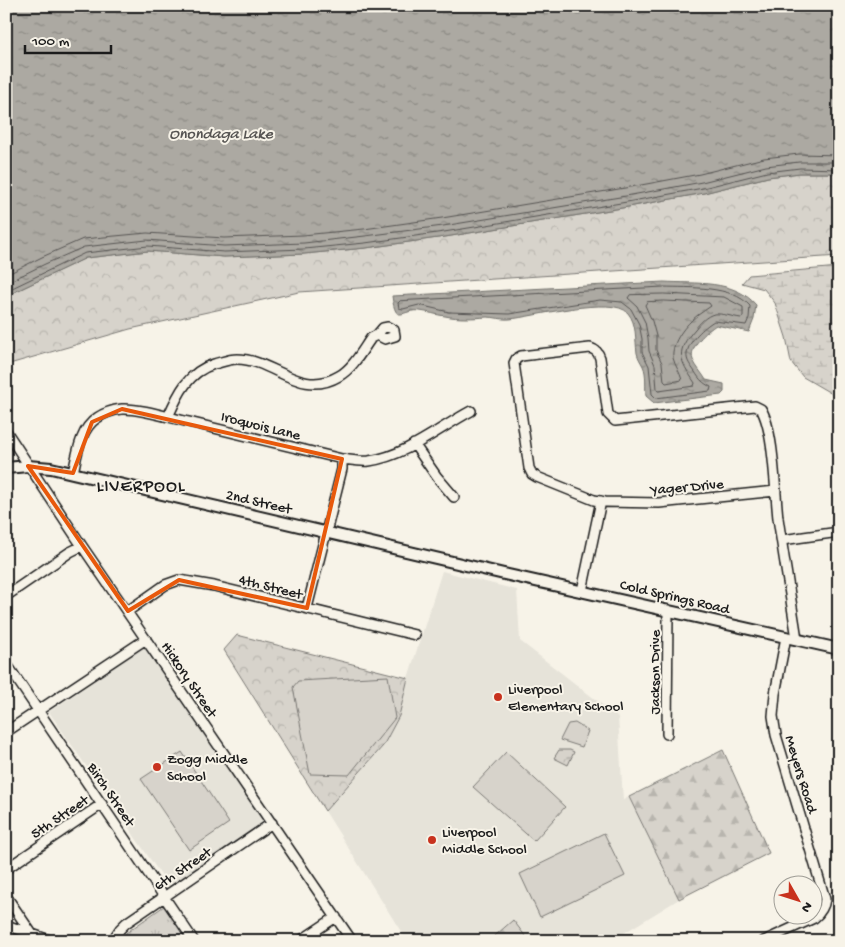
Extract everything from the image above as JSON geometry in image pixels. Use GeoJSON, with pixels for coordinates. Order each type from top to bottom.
{"type":"FeatureCollection","features":[{"type":"Feature","properties":{"kind":"main road","name":"2nd Street"},"geometry":{"type":"LineString","coordinates":[[6,468],[28,466],[51,468],[504,574]]}},
{"type":"Feature","properties":{"kind":"main road","name":"Cold Springs Road"},"geometry":{"type":"LineString","coordinates":[[504,574],[839,649]]}},
{"type":"Feature","properties":{"kind":"street"},"geometry":{"type":"LineString","coordinates":[[168,417],[177,395],[189,379],[208,366],[238,359],[253,362],[303,383],[313,384],[339,376],[348,369],[371,338],[377,335]]}},
{"type":"Feature","properties":{"kind":"street","name":"Yager Drive"},"geometry":{"type":"LineString","coordinates":[[713,410],[615,421],[608,414],[600,358],[595,349],[521,356],[516,358],[514,363],[529,468],[532,474],[601,501],[659,503],[776,491]]}},
{"type":"Feature","properties":{"kind":"street","name":"Meyers Road"},"geometry":{"type":"LineString","coordinates":[[713,410],[755,406],[761,409],[767,426],[782,540],[792,638],[775,694],[773,716],[776,735],[825,900],[825,904],[814,918],[764,941]]}},
{"type":"Feature","properties":{"kind":"street","name":"Iroquois Lane"},"geometry":{"type":"LineString","coordinates":[[73,473],[80,445],[87,429],[98,417],[122,409],[168,417],[355,461],[372,461],[392,455],[471,411]]}},
{"type":"Feature","properties":{"kind":"street","name":"Hickory Street"},"geometry":{"type":"LineString","coordinates":[[6,431],[82,546],[352,941]]}},
{"type":"Feature","properties":{"kind":"street"},"geometry":{"type":"LineString","coordinates":[[414,444],[437,477],[454,497]]}},
{"type":"Feature","properties":{"kind":"street"},"geometry":{"type":"LineString","coordinates":[[307,608],[342,469],[342,459]]}},
{"type":"Feature","properties":{"kind":"street"},"geometry":{"type":"LineString","coordinates":[[582,591],[601,501]]}},
{"type":"Feature","properties":{"kind":"street"},"geometry":{"type":"LineString","coordinates":[[782,540],[839,532]]}},
{"type":"Feature","properties":{"kind":"street"},"geometry":{"type":"LineString","coordinates":[[6,596],[70,552],[82,546]]}},
{"type":"Feature","properties":{"kind":"street","name":"4th Street"},"geometry":{"type":"LineString","coordinates":[[128,611],[166,585],[179,580],[214,586],[307,608],[415,636]]}},
{"type":"Feature","properties":{"kind":"street","name":"Jackson Drive"},"geometry":{"type":"LineString","coordinates":[[667,734],[668,610]]}},
{"type":"Feature","properties":{"kind":"street"},"geometry":{"type":"LineString","coordinates":[[6,732],[146,639]]}},
{"type":"Feature","properties":{"kind":"street","name":"Birch Street"},"geometry":{"type":"LineString","coordinates":[[6,663],[194,941]]}},
{"type":"Feature","properties":{"kind":"street","name":"5th Street"},"geometry":{"type":"LineString","coordinates":[[6,869],[102,804]]}},
{"type":"Feature","properties":{"kind":"street","name":"6th Street"},"geometry":{"type":"LineString","coordinates":[[112,941],[126,923],[272,823]]}},
{"type":"Feature","properties":{"kind":"street"},"geometry":{"type":"LineString","coordinates":[[6,896],[32,934]]}},
{"type":"Feature","properties":{"kind":"street"},"geometry":{"type":"LineString","coordinates":[[300,941],[336,917]]}},
{"type":"Feature","properties":{"kind":"street"},"geometry":{"type":"LineString","coordinates":[[6,925],[52,941]]}},
{"type":"Feature","properties":{"kind":"highlighted area"},"geometry":{"type":"Polygon","coordinates":[[[122,409],[342,459],[307,608],[179,580],[128,611],[28,466],[73,473],[92,422],[122,409]]]}},
{"type":"Feature","properties":{"kind":"shaded area"},"geometry":{"type":"Polygon","coordinates":[[[442,571],[517,590],[520,641],[618,717],[623,800],[629,797],[679,899],[611,941],[529,941],[513,920],[489,941],[407,941],[325,811],[383,746],[399,716],[408,678],[442,571]]]}},
{"type":"Feature","properties":{"kind":"shaded area","name":"Zogg Middle School"},"geometry":{"type":"Polygon","coordinates":[[[145,646],[265,822],[170,888],[49,712],[145,646]]]}},
{"type":"Feature","properties":{"kind":"green space"},"geometry":{"type":"Polygon","coordinates":[[[800,173],[839,173],[839,256],[299,292],[130,329],[6,365],[6,296],[86,258],[148,251],[224,257],[304,254],[366,248],[628,207],[704,193],[768,177],[800,173]]]}},
{"type":"Feature","properties":{"kind":"green space"},"geometry":{"type":"Polygon","coordinates":[[[839,267],[839,398],[803,377],[791,362],[786,337],[775,303],[764,289],[742,283],[749,275],[839,267]]]}},
{"type":"Feature","properties":{"kind":"green space"},"geometry":{"type":"Polygon","coordinates":[[[237,635],[408,678],[399,716],[383,746],[325,811],[224,650],[237,635]]]}},
{"type":"Feature","properties":{"kind":"green space"},"geometry":{"type":"Polygon","coordinates":[[[388,676],[395,718],[349,775],[310,774],[293,687],[298,681],[388,676]]]}},
{"type":"Feature","properties":{"kind":"green space"},"geometry":{"type":"Polygon","coordinates":[[[575,723],[588,731],[582,747],[560,740],[568,724],[575,723]]]}},
{"type":"Feature","properties":{"kind":"green space"},"geometry":{"type":"Polygon","coordinates":[[[559,750],[574,752],[568,765],[554,758],[559,750]]]}},
{"type":"Feature","properties":{"kind":"green space"},"geometry":{"type":"Polygon","coordinates":[[[723,750],[769,853],[679,899],[629,797],[723,750]]]}},
{"type":"Feature","properties":{"kind":"green space"},"geometry":{"type":"Polygon","coordinates":[[[182,752],[229,823],[189,850],[141,779],[182,752]]]}},
{"type":"Feature","properties":{"kind":"green space"},"geometry":{"type":"Polygon","coordinates":[[[506,752],[565,807],[534,841],[473,787],[506,752]]]}},
{"type":"Feature","properties":{"kind":"green space"},"geometry":{"type":"Polygon","coordinates":[[[604,833],[625,876],[540,917],[520,874],[604,833]]]}},
{"type":"Feature","properties":{"kind":"green space"},"geometry":{"type":"Polygon","coordinates":[[[164,906],[189,941],[123,941],[126,933],[164,906]]]}},
{"type":"Feature","properties":{"kind":"green space"},"geometry":{"type":"Polygon","coordinates":[[[513,920],[529,941],[489,941],[513,920]]]}},
{"type":"Feature","properties":{"kind":"water","name":"Onondaga Lake"},"geometry":{"type":"Polygon","coordinates":[[[6,6],[839,6],[839,173],[800,173],[768,177],[704,193],[628,207],[366,248],[304,254],[224,257],[148,251],[86,258],[6,296],[6,6]]]}},
{"type":"Feature","properties":{"kind":"water"},"geometry":{"type":"Polygon","coordinates":[[[664,282],[701,283],[725,287],[737,291],[756,305],[754,319],[749,332],[716,325],[703,335],[693,350],[693,360],[706,380],[724,384],[724,392],[721,395],[654,403],[646,396],[645,373],[637,353],[633,322],[628,313],[620,308],[590,306],[507,319],[487,317],[461,318],[420,311],[398,314],[392,296],[664,282]]]}},
{"type":"Feature","properties":{"kind":"place","name":"Liverpool Elementary School"},"geometry":{"type":"Point","coordinates":[498,697]}},
{"type":"Feature","properties":{"kind":"place","name":"Zogg Middle School"},"geometry":{"type":"Point","coordinates":[157,767]}},
{"type":"Feature","properties":{"kind":"place","name":"Liverpool Middle School"},"geometry":{"type":"Point","coordinates":[432,840]}},
{"type":"Feature","properties":{"kind":"district","name":"LIVERPOOL"},"geometry":{"type":"Point","coordinates":[141,485]}}]}
